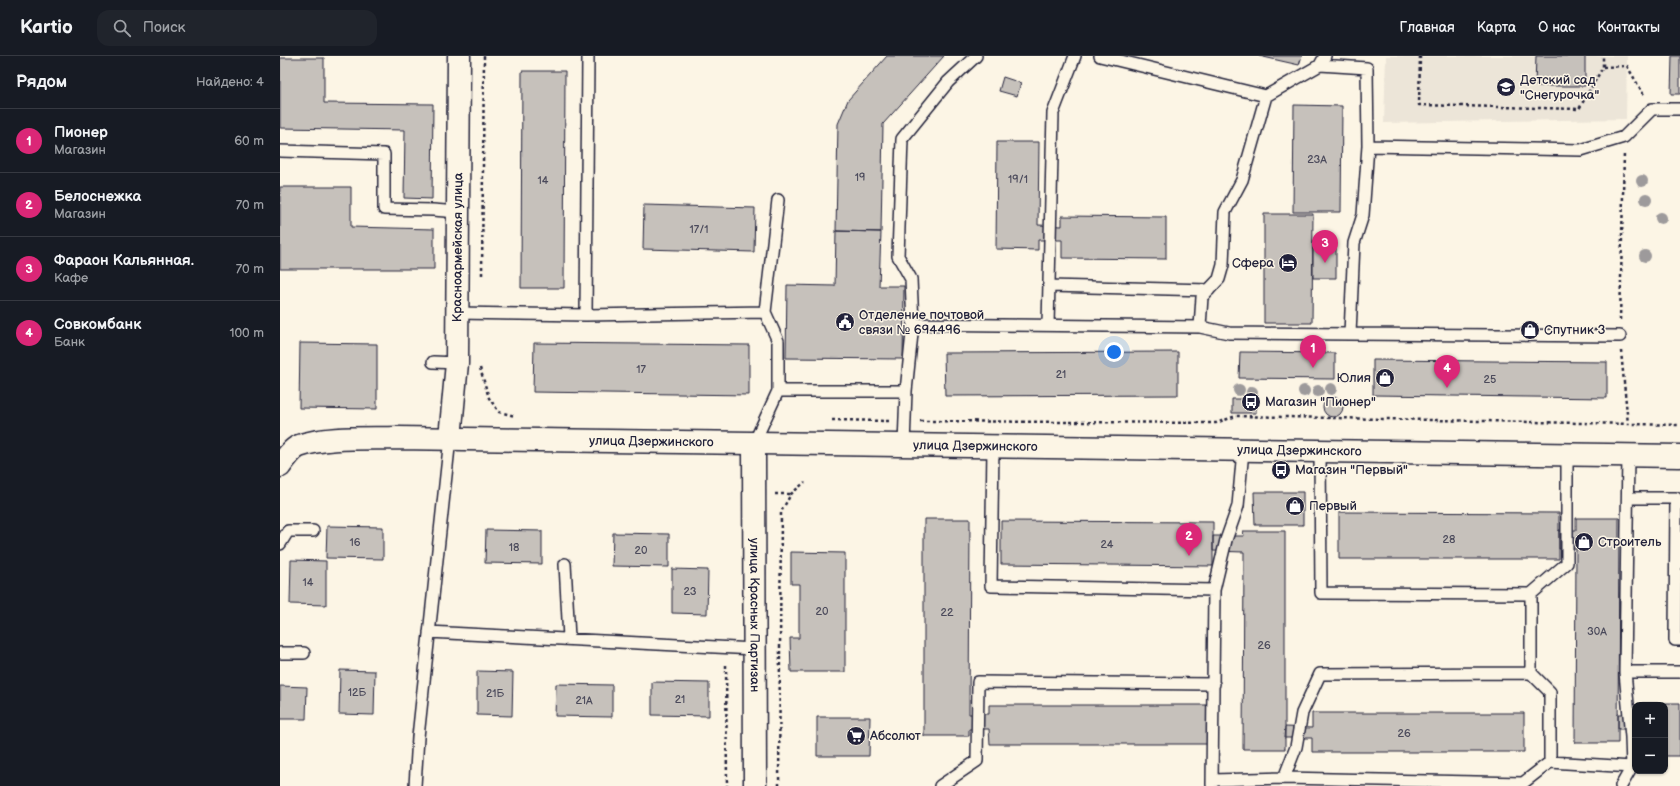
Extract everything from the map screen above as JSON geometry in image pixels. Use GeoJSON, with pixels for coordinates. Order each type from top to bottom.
{"type":"FeatureCollection","features":[{"type":"Feature","properties":{"kind":"street","name":"Красноармейская улица"},"geometry":{"type":"LineString","coordinates":[[450,438],[457,363],[459,56]]}},
{"type":"Feature","properties":{"kind":"street","name":"улица Дзержинского"},"geometry":{"type":"LineString","coordinates":[[280,466],[285,458],[298,447],[319,441],[374,438],[1680,456]]}},
{"type":"Feature","properties":{"kind":"street","name":"улица Красных Партизан"},"geometry":{"type":"LineString","coordinates":[[754,444],[755,786]]}},
{"type":"Feature","properties":{"kind":"lane"},"geometry":{"type":"LineString","coordinates":[[586,315],[588,56]]}},
{"type":"Feature","properties":{"kind":"lane"},"geometry":{"type":"LineString","coordinates":[[904,445],[906,391],[913,324],[911,279],[898,256],[902,140],[948,82],[976,56]]}},
{"type":"Feature","properties":{"kind":"lane"},"geometry":{"type":"LineString","coordinates":[[1048,325],[1053,113],[1075,56]]}},
{"type":"Feature","properties":{"kind":"lane"},"geometry":{"type":"LineString","coordinates":[[1100,56],[1266,96]]}},
{"type":"Feature","properties":{"kind":"lane"},"geometry":{"type":"LineString","coordinates":[[1200,327],[1202,297],[1220,279],[1223,266],[1225,212],[1242,180],[1266,96],[1323,61],[1367,68],[1368,146],[1363,215],[1354,243],[1350,334]]}},
{"type":"Feature","properties":{"kind":"lane"},"geometry":{"type":"LineString","coordinates":[[1368,146],[1581,150],[1624,137],[1652,109],[1680,109]]}},
{"type":"Feature","properties":{"kind":"lane"},"geometry":{"type":"LineString","coordinates":[[280,151],[384,154],[384,209],[458,212]]}},
{"type":"Feature","properties":{"kind":"lane"},"geometry":{"type":"LineString","coordinates":[[754,444],[778,391],[778,341],[765,312],[778,200]]}},
{"type":"Feature","properties":{"kind":"lane"},"geometry":{"type":"LineString","coordinates":[[1049,286],[1209,290]]}},
{"type":"Feature","properties":{"kind":"lane"},"geometry":{"type":"LineString","coordinates":[[458,313],[586,315],[765,312]]}},
{"type":"Feature","properties":{"kind":"lane"},"geometry":{"type":"LineString","coordinates":[[913,324],[1200,327],[1229,333],[1620,336]]}},
{"type":"Feature","properties":{"kind":"lane"},"geometry":{"type":"LineString","coordinates":[[432,362],[457,363]]}},
{"type":"Feature","properties":{"kind":"lane"},"geometry":{"type":"LineString","coordinates":[[778,391],[906,391]]}},
{"type":"Feature","properties":{"kind":"lane"},"geometry":{"type":"LineString","coordinates":[[415,786],[418,737],[450,438]]}},
{"type":"Feature","properties":{"kind":"lane"},"geometry":{"type":"LineString","coordinates":[[993,447],[991,586],[1214,590]]}},
{"type":"Feature","properties":{"kind":"lane"},"geometry":{"type":"LineString","coordinates":[[1243,450],[1238,506],[1226,540],[1214,590],[1212,783],[1284,778],[1523,783],[1550,762],[1632,768]]}},
{"type":"Feature","properties":{"kind":"lane"},"geometry":{"type":"LineString","coordinates":[[1320,451],[1321,593],[1531,594],[1567,563],[1567,454]]}},
{"type":"Feature","properties":{"kind":"lane"},"geometry":{"type":"LineString","coordinates":[[1621,786],[1632,768],[1631,737],[1625,672],[1628,456]]}},
{"type":"Feature","properties":{"kind":"lane"},"geometry":{"type":"LineString","coordinates":[[1628,498],[1676,498],[1675,640],[1680,640]]}},
{"type":"Feature","properties":{"kind":"lane"},"geometry":{"type":"LineString","coordinates":[[280,544],[288,531],[313,531]]}},
{"type":"Feature","properties":{"kind":"lane"},"geometry":{"type":"LineString","coordinates":[[565,564],[569,638]]}},
{"type":"Feature","properties":{"kind":"lane"},"geometry":{"type":"LineString","coordinates":[[1530,673],[1531,594]]}},
{"type":"Feature","properties":{"kind":"lane"},"geometry":{"type":"LineString","coordinates":[[429,632],[569,638],[754,649]]}},
{"type":"Feature","properties":{"kind":"lane"},"geometry":{"type":"LineString","coordinates":[[280,653],[304,653]]}},
{"type":"Feature","properties":{"kind":"lane"},"geometry":{"type":"LineString","coordinates":[[1625,672],[1680,672]]}},
{"type":"Feature","properties":{"kind":"lane"},"geometry":{"type":"LineString","coordinates":[[1284,778],[1296,747],[1302,713],[1320,674],[1530,673],[1550,692],[1550,762]]}},
{"type":"Feature","properties":{"kind":"lane"},"geometry":{"type":"LineString","coordinates":[[940,786],[977,761],[978,682],[1214,684]]}},
{"type":"Feature","properties":{"kind":"path"},"geometry":{"type":"LineString","coordinates":[[481,314],[484,56]]}},
{"type":"Feature","properties":{"kind":"path"},"geometry":{"type":"LineString","coordinates":[[1420,56],[1419,105],[1579,109],[1603,67],[1603,56]]}},
{"type":"Feature","properties":{"kind":"path"},"geometry":{"type":"LineString","coordinates":[[1603,67],[1627,66],[1652,109]]}},
{"type":"Feature","properties":{"kind":"path"},"geometry":{"type":"LineString","coordinates":[[1624,137],[1620,336],[1628,424]]}},
{"type":"Feature","properties":{"kind":"path"},"geometry":{"type":"LineString","coordinates":[[479,367],[489,398],[499,412],[519,418]]}},
{"type":"Feature","properties":{"kind":"path"},"geometry":{"type":"LineString","coordinates":[[827,420],[1216,423],[1236,416],[1680,425]]}},
{"type":"Feature","properties":{"kind":"path"},"geometry":{"type":"LineString","coordinates":[[779,786],[782,512],[791,494],[806,482]]}},
{"type":"Feature","properties":{"kind":"shaded area","name":"Детский сад \"Снегурочка\""},"geometry":{"type":"Polygon","coordinates":[[[1386,56],[1627,56],[1626,119],[1384,123],[1386,56]]]}},
{"type":"Feature","properties":{"kind":"building"},"geometry":{"type":"Polygon","coordinates":[[[887,56],[944,56],[883,124],[881,232],[836,231],[838,124],[848,100],[887,56]]]}},
{"type":"Feature","properties":{"kind":"building"},"geometry":{"type":"Polygon","coordinates":[[[1259,56],[1302,56],[1299,65],[1259,56]]]}},
{"type":"Feature","properties":{"kind":"building"},"geometry":{"type":"Polygon","coordinates":[[[1536,56],[1585,56],[1585,86],[1535,86],[1536,56]]]}},
{"type":"Feature","properties":{"kind":"building"},"geometry":{"type":"Polygon","coordinates":[[[1672,56],[1680,56],[1680,94],[1671,94],[1672,56]]]}},
{"type":"Feature","properties":{"kind":"building"},"geometry":{"type":"Polygon","coordinates":[[[280,58],[324,58],[324,103],[433,104],[432,199],[404,198],[405,130],[280,128],[280,58]]]}},
{"type":"Feature","properties":{"kind":"building"},"geometry":{"type":"Polygon","coordinates":[[[522,71],[565,71],[564,288],[521,288],[522,71]]]}},
{"type":"Feature","properties":{"kind":"building"},"geometry":{"type":"Polygon","coordinates":[[[1003,77],[1021,83],[1017,96],[999,91],[1003,77]]]}},
{"type":"Feature","properties":{"kind":"building"},"geometry":{"type":"Polygon","coordinates":[[[1294,105],[1342,106],[1341,212],[1293,212],[1294,105]]]}},
{"type":"Feature","properties":{"kind":"building"},"geometry":{"type":"Polygon","coordinates":[[[997,142],[1039,142],[1038,225],[1062,226],[1062,216],[1166,217],[1166,259],[1062,258],[1062,240],[1038,240],[1038,250],[996,249],[997,142]]]}},
{"type":"Feature","properties":{"kind":"building"},"geometry":{"type":"Polygon","coordinates":[[[280,187],[351,187],[351,227],[434,229],[434,269],[280,269],[280,187]]]}},
{"type":"Feature","properties":{"kind":"building"},"geometry":{"type":"Polygon","coordinates":[[[644,205],[755,208],[754,252],[643,249],[644,205]]]}},
{"type":"Feature","properties":{"kind":"building","name":"Сфера"},"geometry":{"type":"Polygon","coordinates":[[[1264,214],[1313,214],[1312,323],[1264,323],[1264,214]]]}},
{"type":"Feature","properties":{"kind":"building","name":"Отделение почтовой связи № 694496"},"geometry":{"type":"Polygon","coordinates":[[[836,231],[881,232],[879,286],[904,286],[903,359],[786,358],[787,285],[835,286],[836,231]]]}},
{"type":"Feature","properties":{"kind":"building"},"geometry":{"type":"Polygon","coordinates":[[[1313,248],[1336,248],[1336,278],[1313,278],[1313,248]]]}},
{"type":"Feature","properties":{"kind":"building"},"geometry":{"type":"Polygon","coordinates":[[[300,343],[377,344],[377,409],[299,408],[300,343]]]}},
{"type":"Feature","properties":{"kind":"building"},"geometry":{"type":"Polygon","coordinates":[[[534,343],[749,345],[749,395],[533,392],[534,343]]]}},
{"type":"Feature","properties":{"kind":"building"},"geometry":{"type":"Polygon","coordinates":[[[1178,352],[1178,395],[945,396],[944,353],[1178,352]]]}},
{"type":"Feature","properties":{"kind":"building"},"geometry":{"type":"Polygon","coordinates":[[[1240,352],[1335,353],[1335,379],[1239,378],[1240,352]]]}},
{"type":"Feature","properties":{"kind":"building"},"geometry":{"type":"Polygon","coordinates":[[[1373,360],[1607,362],[1607,398],[1373,395],[1373,360]]]}},
{"type":"Feature","properties":{"kind":"building"},"geometry":{"type":"Polygon","coordinates":[[[1333,397],[1340,400],[1343,407],[1340,414],[1333,417],[1326,414],[1323,407],[1326,400],[1333,397]]]}},
{"type":"Feature","properties":{"kind":"building"},"geometry":{"type":"Polygon","coordinates":[[[1232,399],[1256,399],[1256,413],[1232,413],[1232,399]]]}},
{"type":"Feature","properties":{"kind":"building"},"geometry":{"type":"Polygon","coordinates":[[[1254,492],[1303,492],[1303,525],[1255,525],[1254,492]]]}},
{"type":"Feature","properties":{"kind":"building"},"geometry":{"type":"Polygon","coordinates":[[[1339,512],[1559,513],[1559,559],[1339,559],[1339,512]]]}},
{"type":"Feature","properties":{"kind":"building"},"geometry":{"type":"Polygon","coordinates":[[[1576,518],[1619,518],[1618,743],[1575,743],[1576,549],[1559,549],[1559,530],[1576,530],[1576,518]]]}},
{"type":"Feature","properties":{"kind":"building"},"geometry":{"type":"Polygon","coordinates":[[[924,519],[970,519],[969,714],[989,714],[989,705],[1207,705],[1207,744],[990,744],[989,729],[969,729],[969,736],[924,736],[924,519]]]}},
{"type":"Feature","properties":{"kind":"building"},"geometry":{"type":"Polygon","coordinates":[[[1001,521],[1213,522],[1213,566],[1001,564],[1001,521]]]}},
{"type":"Feature","properties":{"kind":"building"},"geometry":{"type":"Polygon","coordinates":[[[327,526],[383,527],[383,559],[326,558],[327,526]]]}},
{"type":"Feature","properties":{"kind":"building"},"geometry":{"type":"Polygon","coordinates":[[[486,530],[542,531],[542,564],[485,563],[486,530]]]}},
{"type":"Feature","properties":{"kind":"building"},"geometry":{"type":"Polygon","coordinates":[[[1243,531],[1285,531],[1285,749],[1243,749],[1244,552],[1213,551],[1213,536],[1244,536],[1243,531]]]}},
{"type":"Feature","properties":{"kind":"building"},"geometry":{"type":"Polygon","coordinates":[[[613,533],[669,534],[669,567],[612,566],[613,533]]]}},
{"type":"Feature","properties":{"kind":"building"},"geometry":{"type":"Polygon","coordinates":[[[791,552],[845,553],[845,672],[791,672],[790,638],[799,638],[799,584],[791,584],[791,552]]]}},
{"type":"Feature","properties":{"kind":"building"},"geometry":{"type":"Polygon","coordinates":[[[291,560],[326,561],[326,605],[290,604],[291,560]]]}},
{"type":"Feature","properties":{"kind":"building"},"geometry":{"type":"Polygon","coordinates":[[[672,569],[708,570],[707,614],[672,613],[672,569]]]}},
{"type":"Feature","properties":{"kind":"building"},"geometry":{"type":"Polygon","coordinates":[[[340,670],[375,671],[374,715],[339,714],[340,670]]]}},
{"type":"Feature","properties":{"kind":"building"},"geometry":{"type":"Polygon","coordinates":[[[477,671],[513,672],[512,716],[477,715],[477,671]]]}},
{"type":"Feature","properties":{"kind":"building"},"geometry":{"type":"Polygon","coordinates":[[[652,682],[709,683],[709,716],[652,715],[652,682]]]}},
{"type":"Feature","properties":{"kind":"building"},"geometry":{"type":"Polygon","coordinates":[[[556,684],[612,685],[612,717],[555,716],[556,684]]]}},
{"type":"Feature","properties":{"kind":"building"},"geometry":{"type":"Polygon","coordinates":[[[280,686],[307,687],[306,719],[280,719],[280,686]]]}},
{"type":"Feature","properties":{"kind":"building"},"geometry":{"type":"Polygon","coordinates":[[[1668,703],[1680,703],[1680,756],[1668,756],[1668,703]]]}},
{"type":"Feature","properties":{"kind":"building"},"geometry":{"type":"Polygon","coordinates":[[[1312,713],[1524,713],[1524,752],[1312,752],[1312,738],[1284,738],[1285,727],[1312,728],[1312,713]]]}},
{"type":"Feature","properties":{"kind":"building"},"geometry":{"type":"Polygon","coordinates":[[[1618,714],[1632,714],[1632,729],[1618,729],[1618,714]]]}},
{"type":"Feature","properties":{"kind":"building"},"geometry":{"type":"Polygon","coordinates":[[[817,717],[870,717],[869,756],[817,756],[817,717]]]}},
{"type":"Feature","properties":{"kind":"place","name":"Детский сад \"Снегурочка\""},"geometry":{"type":"Point","coordinates":[1506,87]}},
{"type":"Feature","properties":{"kind":"place","name":"Сфера"},"geometry":{"type":"Point","coordinates":[1288,263]}},
{"type":"Feature","properties":{"kind":"place","name":"Фараон Кальянная."},"geometry":{"type":"Point","coordinates":[1325,263]}},
{"type":"Feature","properties":{"kind":"place","name":"Отделение почтовой связи № 694496"},"geometry":{"type":"Point","coordinates":[845,322]}},
{"type":"Feature","properties":{"kind":"place","name":"Спутник 3"},"geometry":{"type":"Point","coordinates":[1530,330]}},
{"type":"Feature","properties":{"kind":"place","name":"Пионер"},"geometry":{"type":"Point","coordinates":[1313,368]}},
{"type":"Feature","properties":{"kind":"place","name":"Юлия"},"geometry":{"type":"Point","coordinates":[1385,378]}},
{"type":"Feature","properties":{"kind":"place","name":"Совкомбанк"},"geometry":{"type":"Point","coordinates":[1447,388]}},
{"type":"Feature","properties":{"kind":"place","name":"Магазин \"Пионер\""},"geometry":{"type":"Point","coordinates":[1251,402]}},
{"type":"Feature","properties":{"kind":"place","name":"Магазин \"Первый\""},"geometry":{"type":"Point","coordinates":[1281,470]}},
{"type":"Feature","properties":{"kind":"place","name":"Первый"},"geometry":{"type":"Point","coordinates":[1295,506]}},
{"type":"Feature","properties":{"kind":"place","name":"Строитель"},"geometry":{"type":"Point","coordinates":[1584,542]}},
{"type":"Feature","properties":{"kind":"place","name":"Белоснежка"},"geometry":{"type":"Point","coordinates":[1189,556]}},
{"type":"Feature","properties":{"kind":"place","name":"Абсолют"},"geometry":{"type":"Point","coordinates":[856,736]}}]}
